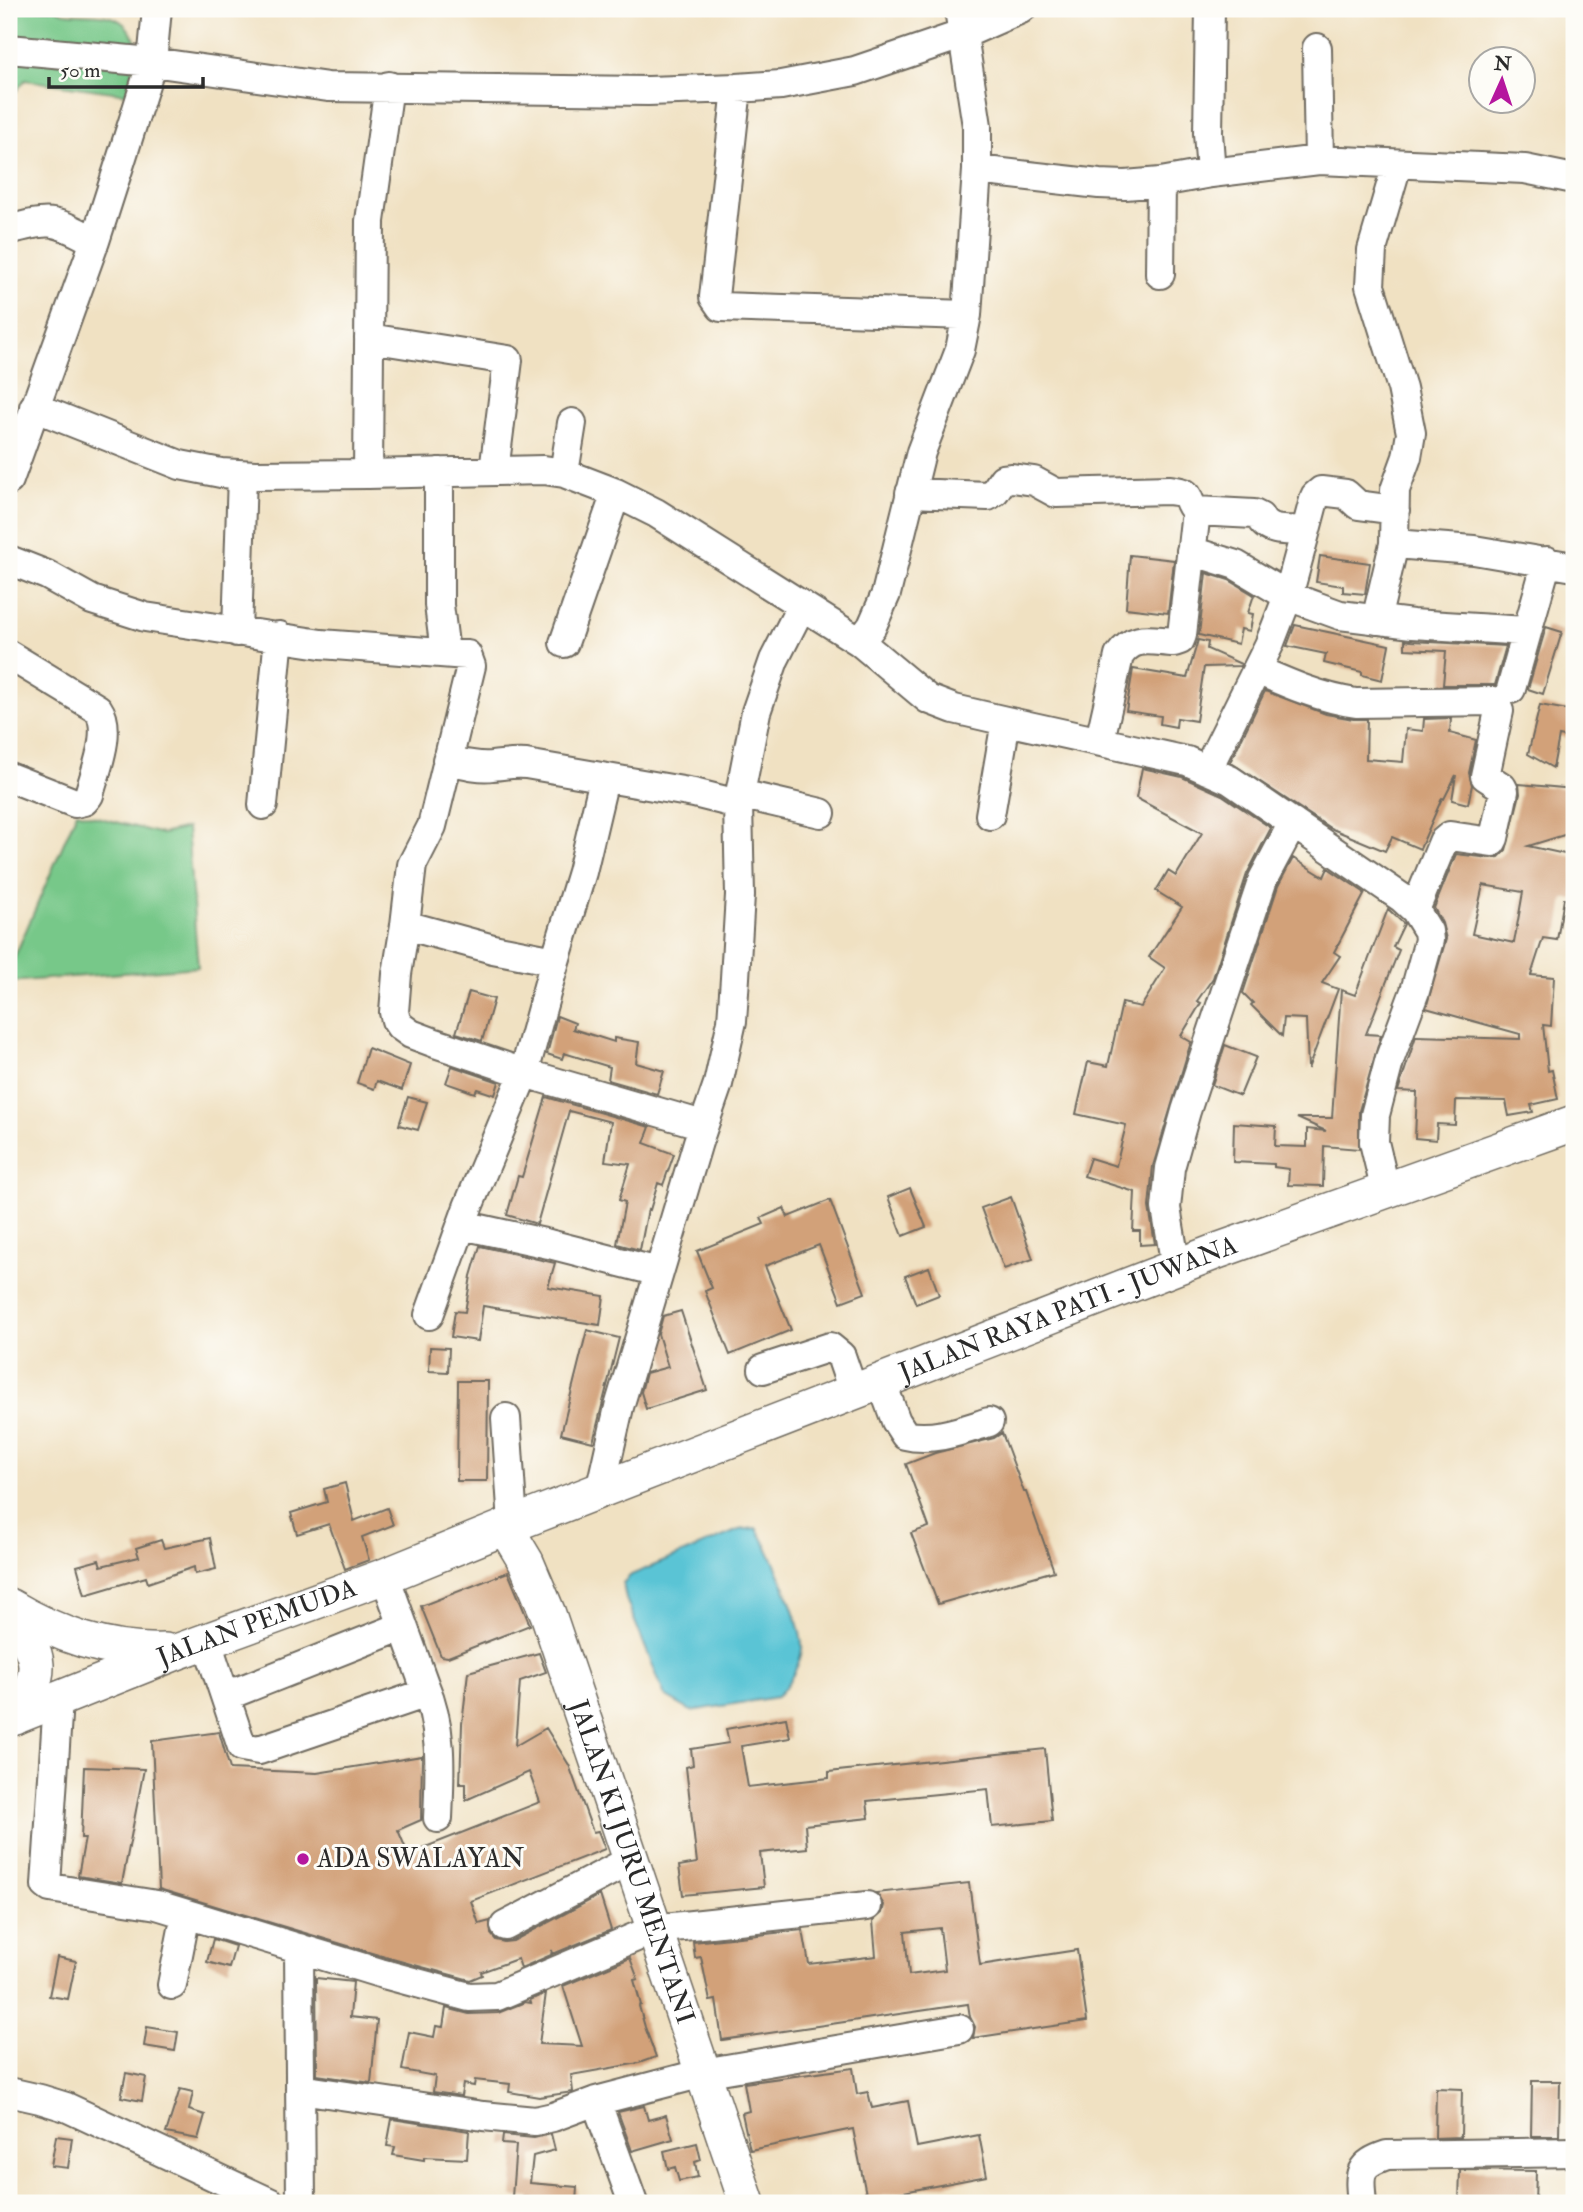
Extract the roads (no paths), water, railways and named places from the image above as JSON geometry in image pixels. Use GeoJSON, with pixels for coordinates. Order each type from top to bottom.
{"type":"FeatureCollection","features":[{"type":"Feature","properties":{"kind":"main road","name":"JALAN RAYA PATI - JUWANA"},"geometry":{"type":"LineString","coordinates":[[564,1505],[1176,1267],[1574,1123]]}},
{"type":"Feature","properties":{"kind":"main road","name":"JALAN PEMUDA"},"geometry":{"type":"LineString","coordinates":[[12,1718],[564,1505]]}},
{"type":"Feature","properties":{"kind":"main road","name":"JALAN KI JURU MENTANI"},"geometry":{"type":"LineString","coordinates":[[509,1525],[548,1614],[747,2203]]}},
{"type":"Feature","properties":{"kind":"main road"},"geometry":{"type":"LineString","coordinates":[[9,1606],[38,1623],[81,1640],[114,1649],[139,1652],[193,1647]]}},
{"type":"Feature","properties":{"kind":"main road"},"geometry":{"type":"LineString","coordinates":[[9,1616],[30,1642],[36,1666],[34,1683],[28,1697],[12,1718]]}},
{"type":"Feature","properties":{"kind":"street"},"geometry":{"type":"LineString","coordinates":[[9,480],[95,241],[152,62],[158,9]]}},
{"type":"Feature","properties":{"kind":"street"},"geometry":{"type":"LineString","coordinates":[[9,49],[152,62],[328,87],[582,91],[737,88],[781,85],[839,75],[889,61],[961,21],[1021,9]]}},
{"type":"Feature","properties":{"kind":"street"},"geometry":{"type":"LineString","coordinates":[[1210,9],[1208,133],[1211,173]]}},
{"type":"Feature","properties":{"kind":"street"},"geometry":{"type":"LineString","coordinates":[[860,642],[872,626],[886,594],[921,453],[960,350],[967,315],[977,170],[977,126],[961,21]]}},
{"type":"Feature","properties":{"kind":"street"},"geometry":{"type":"LineString","coordinates":[[1317,48],[1319,160]]}},
{"type":"Feature","properties":{"kind":"street"},"geometry":{"type":"LineString","coordinates":[[368,474],[370,221],[389,86]]}},
{"type":"Feature","properties":{"kind":"street"},"geometry":{"type":"LineString","coordinates":[[737,88],[714,297],[718,305],[967,315]]}},
{"type":"Feature","properties":{"kind":"street"},"geometry":{"type":"LineString","coordinates":[[977,170],[1099,184],[1161,182],[1319,160],[1525,169],[1574,179]]}},
{"type":"Feature","properties":{"kind":"street"},"geometry":{"type":"LineString","coordinates":[[1376,620],[1394,544],[1395,490],[1406,457],[1410,433],[1402,388],[1370,286],[1372,250],[1397,165]]}},
{"type":"Feature","properties":{"kind":"street"},"geometry":{"type":"LineString","coordinates":[[1160,274],[1161,182]]}},
{"type":"Feature","properties":{"kind":"street"},"geometry":{"type":"LineString","coordinates":[[9,230],[48,221],[56,222],[95,241]]}},
{"type":"Feature","properties":{"kind":"street"},"geometry":{"type":"LineString","coordinates":[[369,338],[508,360],[494,471]]}},
{"type":"Feature","properties":{"kind":"street"},"geometry":{"type":"LineString","coordinates":[[34,407],[199,470],[242,475],[544,470],[564,473],[616,493],[656,513],[860,642],[928,699],[954,709],[1187,761],[1230,780],[1402,898],[1415,910],[1428,931],[1426,954],[1390,1059],[1375,1115],[1374,1142],[1386,1192]]}},
{"type":"Feature","properties":{"kind":"street"},"geometry":{"type":"LineString","coordinates":[[564,473],[572,423]]}},
{"type":"Feature","properties":{"kind":"street"},"geometry":{"type":"LineString","coordinates":[[439,472],[439,605],[445,652]]}},
{"type":"Feature","properties":{"kind":"street"},"geometry":{"type":"LineString","coordinates":[[237,632],[242,475]]}},
{"type":"Feature","properties":{"kind":"street"},"geometry":{"type":"LineString","coordinates":[[910,493],[988,496],[996,491],[1003,479],[1012,478],[1034,481],[1056,493],[1169,490],[1184,492],[1196,511],[1254,514],[1270,529],[1306,530]]}},
{"type":"Feature","properties":{"kind":"street"},"geometry":{"type":"LineString","coordinates":[[1207,770],[1269,645],[1288,596],[1315,496],[1321,491],[1346,494],[1358,505],[1395,510]]}},
{"type":"Feature","properties":{"kind":"street"},"geometry":{"type":"LineString","coordinates":[[564,643],[616,493]]}},
{"type":"Feature","properties":{"kind":"street"},"geometry":{"type":"LineString","coordinates":[[1100,740],[1119,656],[1125,647],[1135,641],[1180,640],[1196,511]]}},
{"type":"Feature","properties":{"kind":"street"},"geometry":{"type":"LineString","coordinates":[[1394,544],[1474,550],[1574,567]]}},
{"type":"Feature","properties":{"kind":"street"},"geometry":{"type":"LineString","coordinates":[[1191,551],[1236,565],[1288,596],[1340,615],[1526,631]]}},
{"type":"Feature","properties":{"kind":"street"},"geometry":{"type":"LineString","coordinates":[[9,560],[47,575],[79,594],[145,617],[321,644],[467,655],[471,666],[432,827],[412,865],[394,1012],[400,1026],[411,1034],[524,1073],[703,1125]]}},
{"type":"Feature","properties":{"kind":"street"},"geometry":{"type":"LineString","coordinates":[[1511,689],[1547,561]]}},
{"type":"Feature","properties":{"kind":"street"},"geometry":{"type":"LineString","coordinates":[[600,1491],[619,1407],[703,1125],[718,1084],[732,1021],[740,895],[739,799],[756,712],[774,660],[802,605]]}},
{"type":"Feature","properties":{"kind":"street"},"geometry":{"type":"LineString","coordinates":[[262,805],[279,636]]}},
{"type":"Feature","properties":{"kind":"street"},"geometry":{"type":"LineString","coordinates":[[9,655],[98,709],[105,722],[105,733],[89,795],[84,801],[75,803],[9,777]]}},
{"type":"Feature","properties":{"kind":"street"},"geometry":{"type":"LineString","coordinates":[[1257,670],[1301,689],[1356,703],[1494,701],[1498,705],[1485,776],[1504,791],[1494,838],[1492,842],[1450,836],[1443,842],[1415,910]]}},
{"type":"Feature","properties":{"kind":"street"},"geometry":{"type":"LineString","coordinates":[[990,815],[1006,721]]}},
{"type":"Feature","properties":{"kind":"street"},"geometry":{"type":"LineString","coordinates":[[447,760],[479,766],[510,762],[821,813]]}},
{"type":"Feature","properties":{"kind":"street"},"geometry":{"type":"LineString","coordinates":[[429,1315],[462,1225],[524,1073],[582,872],[604,779]]}},
{"type":"Feature","properties":{"kind":"street"},"geometry":{"type":"LineString","coordinates":[[1176,1267],[1166,1208],[1170,1168],[1186,1111],[1263,879],[1293,823]]}},
{"type":"Feature","properties":{"kind":"street"},"geometry":{"type":"LineString","coordinates":[[405,925],[472,944],[555,961]]}},
{"type":"Feature","properties":{"kind":"street"},"geometry":{"type":"LineString","coordinates":[[462,1225],[659,1272]]}},
{"type":"Feature","properties":{"kind":"street"},"geometry":{"type":"LineString","coordinates":[[763,1369],[830,1347],[867,1386],[905,1435],[918,1438],[989,1422]]}},
{"type":"Feature","properties":{"kind":"street"},"geometry":{"type":"LineString","coordinates":[[506,1418],[509,1525]]}},
{"type":"Feature","properties":{"kind":"street"},"geometry":{"type":"LineString","coordinates":[[385,1576],[431,1701],[440,1750],[438,1818]]}},
{"type":"Feature","properties":{"kind":"street"},"geometry":{"type":"LineString","coordinates":[[226,1696],[403,1626]]}},
{"type":"Feature","properties":{"kind":"street"},"geometry":{"type":"LineString","coordinates":[[193,1647],[226,1696],[242,1747],[259,1750],[421,1695],[424,1684]]}},
{"type":"Feature","properties":{"kind":"street"},"geometry":{"type":"LineString","coordinates":[[58,1700],[46,1885],[50,1888],[138,1901],[469,1997],[497,1996],[655,1929],[867,1906]]}},
{"type":"Feature","properties":{"kind":"street"},"geometry":{"type":"LineString","coordinates":[[505,1926],[631,1860]]}},
{"type":"Feature","properties":{"kind":"street"},"geometry":{"type":"LineString","coordinates":[[172,1985],[186,1914]]}},
{"type":"Feature","properties":{"kind":"street"},"geometry":{"type":"LineString","coordinates":[[299,1948],[301,2203]]}},
{"type":"Feature","properties":{"kind":"street"},"geometry":{"type":"LineString","coordinates":[[300,2088],[483,2116],[535,2120],[703,2073],[959,2029]]}},
{"type":"Feature","properties":{"kind":"street"},"geometry":{"type":"LineString","coordinates":[[9,2092],[66,2107],[271,2203]]}},
{"type":"Feature","properties":{"kind":"street"},"geometry":{"type":"LineString","coordinates":[[596,2101],[633,2203]]}},
{"type":"Feature","properties":{"kind":"street"},"geometry":{"type":"LineString","coordinates":[[1362,2203],[1362,2172],[1370,2161],[1387,2155],[1574,2152]]}},
{"type":"Feature","properties":{"kind":"water"},"geometry":{"type":"Polygon","coordinates":[[[756,1528],[792,1606],[801,1639],[799,1662],[777,1697],[691,1711],[665,1696],[626,1599],[623,1583],[631,1575],[739,1530],[756,1528]]]}},
{"type":"Feature","properties":{"kind":"place","name":"ADA SWALAYAN"},"geometry":{"type":"Point","coordinates":[303,1859]}}]}
